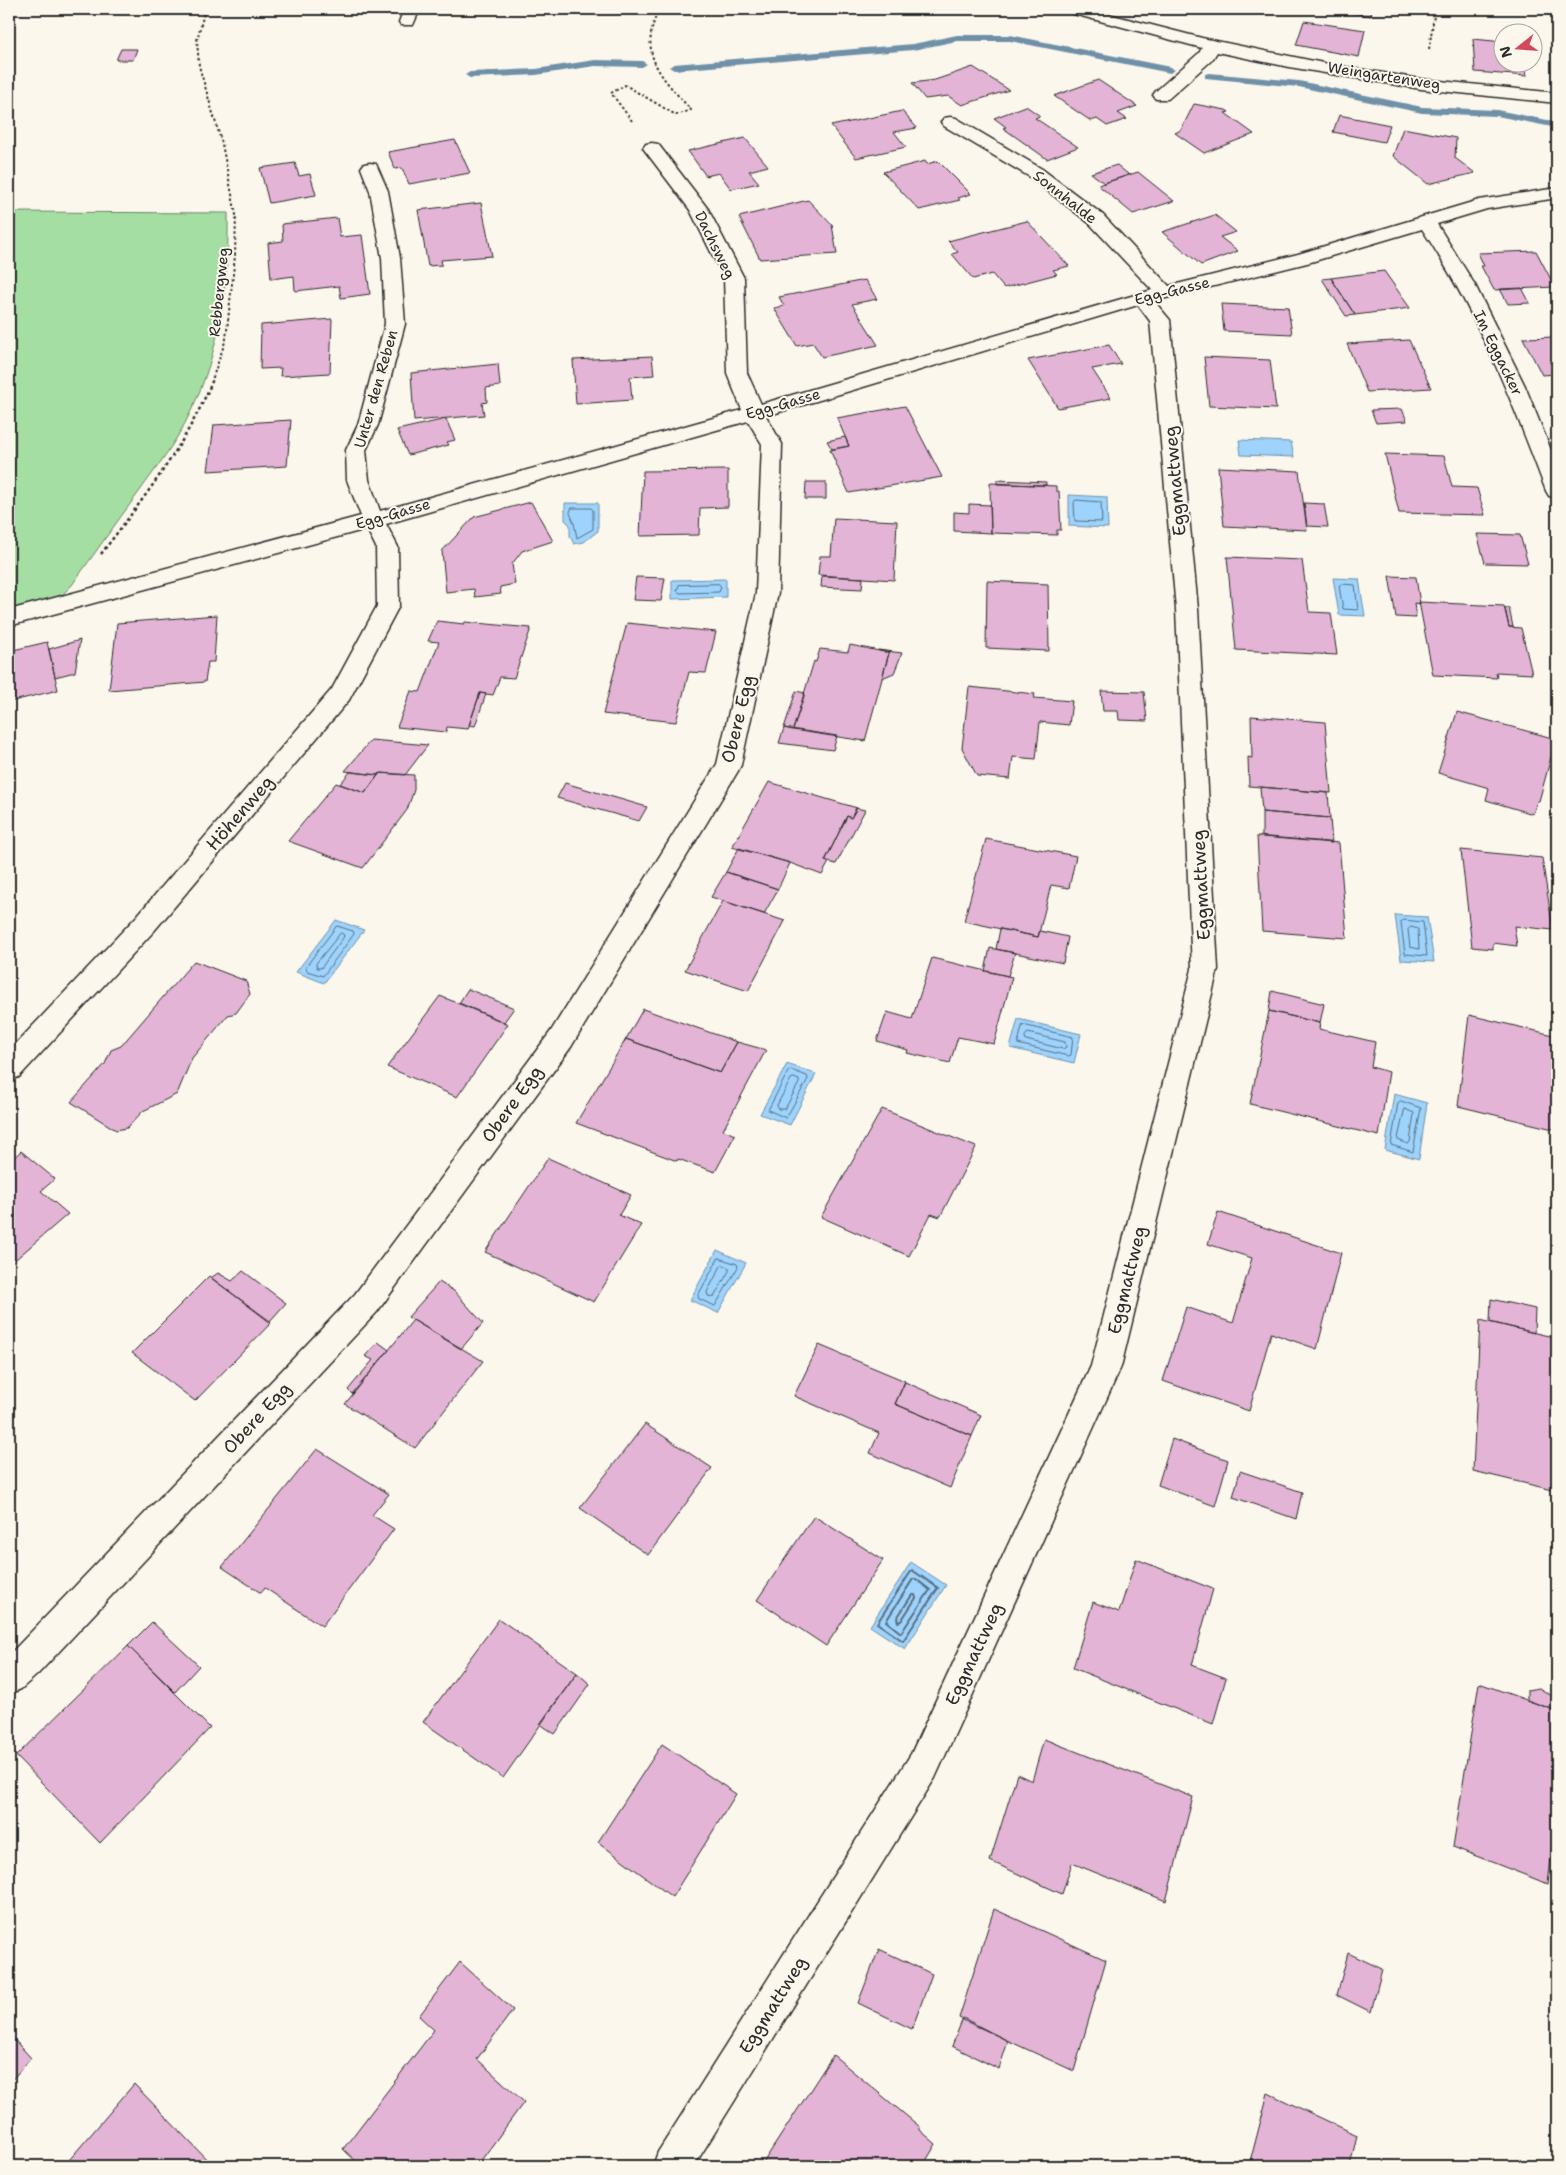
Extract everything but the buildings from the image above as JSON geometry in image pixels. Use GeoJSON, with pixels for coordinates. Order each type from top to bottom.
{"type":"FeatureCollection","features":[{"type":"Feature","properties":{"kind":"street","name":"Weingartenweg"},"geometry":{"type":"LineString","coordinates":[[1072,9],[1211,46],[1422,84],[1557,98]]}},
{"type":"Feature","properties":{"kind":"street"},"geometry":{"type":"LineString","coordinates":[[1162,95],[1206,56],[1211,46]]}},
{"type":"Feature","properties":{"kind":"street","name":"Sonnhalde"},"geometry":{"type":"LineString","coordinates":[[950,122],[1036,173],[1096,219],[1153,295]]}},
{"type":"Feature","properties":{"kind":"street","name":"Dachsweg"},"geometry":{"type":"LineString","coordinates":[[652,148],[699,209],[734,278],[737,373],[754,413]]}},
{"type":"Feature","properties":{"kind":"street","name":"Unter den Reben"},"geometry":{"type":"LineString","coordinates":[[370,168],[379,190],[391,258],[395,324],[368,425],[356,450],[358,480],[373,520]]}},
{"type":"Feature","properties":{"kind":"street","name":"Egg-Gasse"},"geometry":{"type":"LineString","coordinates":[[9,618],[373,520],[754,413],[1153,295],[1304,258],[1485,204],[1557,193]]}},
{"type":"Feature","properties":{"kind":"street","name":"Im Eggacker"},"geometry":{"type":"LineString","coordinates":[[1426,221],[1451,257],[1513,378],[1557,491]]}},
{"type":"Feature","properties":{"kind":"street","name":"Eggmattweg"},"geometry":{"type":"LineString","coordinates":[[672,2166],[922,1766],[1106,1367],[1205,969],[1187,609],[1160,320],[1153,295]]}},
{"type":"Feature","properties":{"kind":"street","name":"Obere Egg"},"geometry":{"type":"LineString","coordinates":[[9,1677],[26,1662],[366,1303],[561,1039],[729,765],[767,592],[772,444],[754,413]]}},
{"type":"Feature","properties":{"kind":"street","name":"Höhenweg"},"geometry":{"type":"LineString","coordinates":[[9,1068],[145,924],[341,694],[388,606],[387,548],[373,520]]}},
{"type":"Feature","properties":{"kind":"path","name":"Rebbergweg"},"geometry":{"type":"LineString","coordinates":[[105,548],[156,480],[201,409],[226,339],[235,256],[236,215],[222,144],[199,66],[197,40],[205,9]]}},
{"type":"Feature","properties":{"kind":"path"},"geometry":{"type":"LineString","coordinates":[[652,148],[611,93],[625,85],[676,115],[691,110],[665,80],[649,55],[649,35],[653,18],[659,9]]}},
{"type":"Feature","properties":{"kind":"path"},"geometry":{"type":"LineString","coordinates":[[1429,50],[1435,9]]}},
{"type":"Feature","properties":{"kind":"green space"},"geometry":{"type":"Polygon","coordinates":[[[9,212],[228,213],[228,239],[225,290],[216,340],[201,389],[173,444],[72,585],[57,600],[9,615],[9,212]]]}},
{"type":"Feature","properties":{"kind":"water"},"geometry":{"type":"Polygon","coordinates":[[[1239,440],[1291,442],[1294,457],[1241,455],[1239,440]]]}},
{"type":"Feature","properties":{"kind":"water"},"geometry":{"type":"Polygon","coordinates":[[[1069,495],[1107,497],[1108,528],[1069,526],[1069,495]]]}},
{"type":"Feature","properties":{"kind":"water"},"geometry":{"type":"Polygon","coordinates":[[[565,503],[598,503],[598,531],[584,542],[574,544],[570,536],[570,525],[565,520],[565,503]]]}},
{"type":"Feature","properties":{"kind":"water"},"geometry":{"type":"Polygon","coordinates":[[[1333,578],[1359,579],[1365,616],[1339,615],[1333,578]]]}},
{"type":"Feature","properties":{"kind":"water"},"geometry":{"type":"Polygon","coordinates":[[[726,579],[726,597],[672,599],[672,580],[726,579]]]}},
{"type":"Feature","properties":{"kind":"water"},"geometry":{"type":"Polygon","coordinates":[[[1395,915],[1427,917],[1434,962],[1401,960],[1395,915]]]}},
{"type":"Feature","properties":{"kind":"water"},"geometry":{"type":"Polygon","coordinates":[[[336,920],[364,930],[324,983],[296,972],[336,920]]]}},
{"type":"Feature","properties":{"kind":"water"},"geometry":{"type":"Polygon","coordinates":[[[1018,1019],[1081,1034],[1074,1063],[1010,1048],[1018,1019]]]}},
{"type":"Feature","properties":{"kind":"water"},"geometry":{"type":"Polygon","coordinates":[[[787,1064],[816,1074],[790,1125],[760,1114],[787,1064]]]}},
{"type":"Feature","properties":{"kind":"water"},"geometry":{"type":"Polygon","coordinates":[[[1394,1094],[1427,1103],[1419,1159],[1385,1150],[1394,1094]]]}},
{"type":"Feature","properties":{"kind":"water"},"geometry":{"type":"Polygon","coordinates":[[[717,1250],[746,1263],[718,1313],[690,1300],[717,1250]]]}},
{"type":"Feature","properties":{"kind":"water"},"geometry":{"type":"Polygon","coordinates":[[[911,1562],[946,1585],[905,1649],[870,1626],[911,1562]]]}},
{"type":"Feature","properties":{"kind":"waterway"},"geometry":{"type":"LineString","coordinates":[[674,67],[913,47],[957,38],[1010,38],[1170,70]]}},
{"type":"Feature","properties":{"kind":"waterway"},"geometry":{"type":"LineString","coordinates":[[470,75],[536,72],[595,63],[642,64]]}},
{"type":"Feature","properties":{"kind":"waterway"},"geometry":{"type":"LineString","coordinates":[[1209,76],[1299,84],[1422,110],[1497,113],[1557,125]]}}]}
